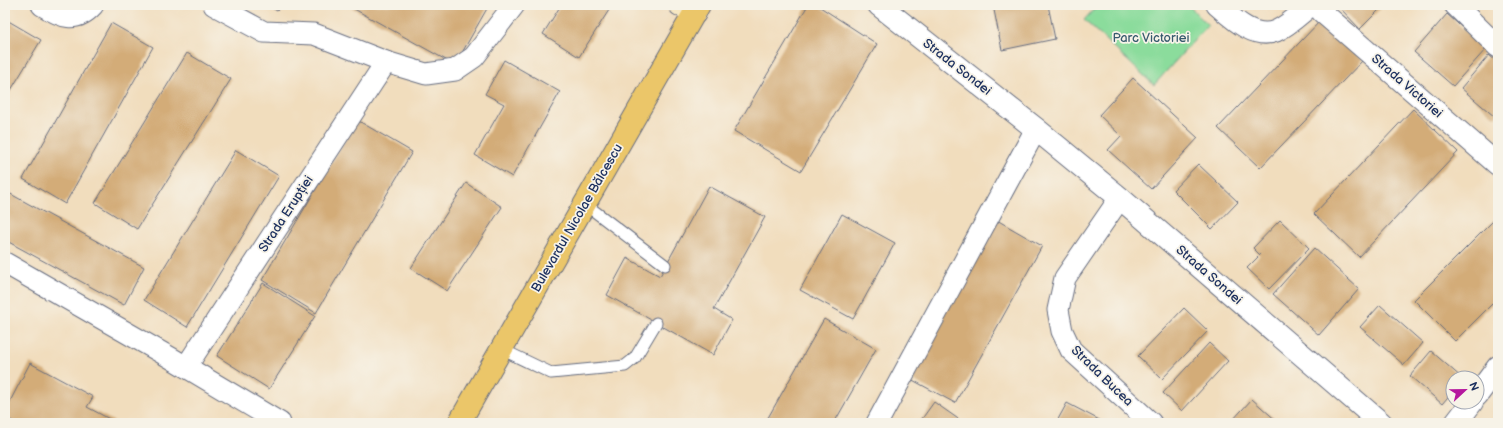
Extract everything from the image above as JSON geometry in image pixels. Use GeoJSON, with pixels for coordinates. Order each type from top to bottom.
{"type":"FeatureCollection","features":[{"type":"Feature","properties":{"kind":"main road","name":"Bulevardul Nicolae Bălcescu"},"geometry":{"type":"LineString","coordinates":[[459,423],[585,204],[691,8]]}},
{"type":"Feature","properties":{"kind":"street"},"geometry":{"type":"LineString","coordinates":[[42,5],[67,18],[79,16],[88,11],[93,5]]}},
{"type":"Feature","properties":{"kind":"street"},"geometry":{"type":"LineString","coordinates":[[214,5],[264,32],[314,34],[386,62],[426,74],[455,70],[474,57],[514,5]]}},
{"type":"Feature","properties":{"kind":"street","name":"Strada Sondei"},"geometry":{"type":"LineString","coordinates":[[879,5],[1036,129],[1120,198],[1381,423]]}},
{"type":"Feature","properties":{"kind":"street"},"geometry":{"type":"LineString","coordinates":[[1217,5],[1245,27],[1262,32],[1275,31],[1290,22],[1311,5]]}},
{"type":"Feature","properties":{"kind":"street","name":"Strada Victoriei"},"geometry":{"type":"LineString","coordinates":[[1318,5],[1322,12],[1498,165]]}},
{"type":"Feature","properties":{"kind":"street"},"geometry":{"type":"LineString","coordinates":[[1455,5],[1498,47]]}},
{"type":"Feature","properties":{"kind":"street","name":"Strada Erupției"},"geometry":{"type":"LineString","coordinates":[[186,367],[386,62]]}},
{"type":"Feature","properties":{"kind":"street"},"geometry":{"type":"LineString","coordinates":[[878,423],[1036,129]]}},
{"type":"Feature","properties":{"kind":"street","name":"Strada Bucea"},"geometry":{"type":"LineString","coordinates":[[1120,198],[1064,278],[1058,310],[1062,331],[1071,350],[1152,423]]}},
{"type":"Feature","properties":{"kind":"street"},"geometry":{"type":"LineString","coordinates":[[5,263],[280,423]]}},
{"type":"Feature","properties":{"kind":"street"},"geometry":{"type":"LineString","coordinates":[[1485,384],[1498,367]]}},
{"type":"Feature","properties":{"kind":"street"},"geometry":{"type":"LineString","coordinates":[[1456,423],[1466,410]]}},
{"type":"Feature","properties":{"kind":"lane"},"geometry":{"type":"LineString","coordinates":[[585,204],[665,265]]}},
{"type":"Feature","properties":{"kind":"lane"},"geometry":{"type":"LineString","coordinates":[[501,349],[551,373],[625,366],[635,358],[656,323]]}},
{"type":"Feature","properties":{"kind":"green space","name":"Parc Victoriei"},"geometry":{"type":"Polygon","coordinates":[[[1098,5],[1188,5],[1208,25],[1154,85],[1084,20],[1098,5]]]}},
{"type":"Feature","properties":{"kind":"building"},"geometry":{"type":"Polygon","coordinates":[[[267,5],[281,5],[277,11],[267,5]]]}},
{"type":"Feature","properties":{"kind":"building"},"geometry":{"type":"Polygon","coordinates":[[[347,5],[489,5],[455,65],[347,5]]]}},
{"type":"Feature","properties":{"kind":"building"},"geometry":{"type":"Polygon","coordinates":[[[561,5],[601,5],[609,10],[579,57],[543,34],[561,5]]]}},
{"type":"Feature","properties":{"kind":"building"},"geometry":{"type":"Polygon","coordinates":[[[808,5],[817,5],[877,44],[801,171],[734,131],[808,5]]]}},
{"type":"Feature","properties":{"kind":"building"},"geometry":{"type":"Polygon","coordinates":[[[993,5],[1048,5],[1055,39],[1002,50],[993,5]]]}},
{"type":"Feature","properties":{"kind":"building"},"geometry":{"type":"Polygon","coordinates":[[[1341,5],[1384,5],[1360,29],[1339,7],[1341,5]]]}},
{"type":"Feature","properties":{"kind":"building"},"geometry":{"type":"Polygon","coordinates":[[[1447,14],[1486,49],[1453,86],[1414,52],[1447,14]]]}},
{"type":"Feature","properties":{"kind":"building"},"geometry":{"type":"Polygon","coordinates":[[[5,19],[41,40],[5,100],[5,19]]]}},
{"type":"Feature","properties":{"kind":"building"},"geometry":{"type":"Polygon","coordinates":[[[1321,20],[1363,60],[1260,168],[1218,128],[1321,20]]]}},
{"type":"Feature","properties":{"kind":"building"},"geometry":{"type":"Polygon","coordinates":[[[111,23],[153,47],[65,204],[23,179],[111,23]]]}},
{"type":"Feature","properties":{"kind":"building"},"geometry":{"type":"Polygon","coordinates":[[[187,53],[231,79],[137,229],[95,203],[187,53]]]}},
{"type":"Feature","properties":{"kind":"building"},"geometry":{"type":"Polygon","coordinates":[[[1489,55],[1498,63],[1498,114],[1495,117],[1461,88],[1489,55]]]}},
{"type":"Feature","properties":{"kind":"building"},"geometry":{"type":"Polygon","coordinates":[[[504,60],[560,92],[512,177],[475,155],[504,104],[485,94],[504,60]]]}},
{"type":"Feature","properties":{"kind":"building"},"geometry":{"type":"Polygon","coordinates":[[[1133,78],[1198,138],[1151,189],[1108,150],[1121,136],[1099,115],[1133,78]]]}},
{"type":"Feature","properties":{"kind":"building"},"geometry":{"type":"Polygon","coordinates":[[[1413,109],[1458,152],[1359,257],[1314,214],[1413,109]]]}},
{"type":"Feature","properties":{"kind":"building"},"geometry":{"type":"Polygon","coordinates":[[[357,120],[412,152],[316,313],[262,280],[357,120]]]}},
{"type":"Feature","properties":{"kind":"building"},"geometry":{"type":"Polygon","coordinates":[[[236,150],[279,176],[187,327],[144,300],[236,150]]]}},
{"type":"Feature","properties":{"kind":"building"},"geometry":{"type":"Polygon","coordinates":[[[1198,164],[1238,202],[1212,229],[1173,190],[1198,164]]]}},
{"type":"Feature","properties":{"kind":"building"},"geometry":{"type":"Polygon","coordinates":[[[466,183],[502,207],[447,291],[411,268],[466,183]]]}},
{"type":"Feature","properties":{"kind":"building"},"geometry":{"type":"Polygon","coordinates":[[[709,186],[765,217],[714,309],[732,320],[713,355],[607,295],[627,258],[660,276],[709,186]]]}},
{"type":"Feature","properties":{"kind":"building"},"geometry":{"type":"Polygon","coordinates":[[[5,191],[144,267],[124,305],[5,240],[5,191]]]}},
{"type":"Feature","properties":{"kind":"building"},"geometry":{"type":"Polygon","coordinates":[[[842,214],[895,243],[853,319],[800,290],[842,214]]]}},
{"type":"Feature","properties":{"kind":"building"},"geometry":{"type":"Polygon","coordinates":[[[1498,216],[1498,298],[1455,341],[1414,300],[1498,216]]]}},
{"type":"Feature","properties":{"kind":"building"},"geometry":{"type":"Polygon","coordinates":[[[995,219],[1042,246],[955,403],[907,377],[995,219]]]}},
{"type":"Feature","properties":{"kind":"building"},"geometry":{"type":"Polygon","coordinates":[[[1280,220],[1309,248],[1269,289],[1247,268],[1260,255],[1253,248],[1280,220]]]}},
{"type":"Feature","properties":{"kind":"building"},"geometry":{"type":"Polygon","coordinates":[[[1314,248],[1359,289],[1319,335],[1273,294],[1314,248]]]}},
{"type":"Feature","properties":{"kind":"building"},"geometry":{"type":"Polygon","coordinates":[[[263,283],[315,316],[269,389],[217,356],[263,283]]]}},
{"type":"Feature","properties":{"kind":"building"},"geometry":{"type":"Polygon","coordinates":[[[1380,305],[1423,343],[1404,365],[1360,327],[1380,305]]]}},
{"type":"Feature","properties":{"kind":"building"},"geometry":{"type":"Polygon","coordinates":[[[1184,308],[1208,331],[1162,379],[1138,356],[1184,308]]]}},
{"type":"Feature","properties":{"kind":"building"},"geometry":{"type":"Polygon","coordinates":[[[824,319],[876,349],[834,423],[765,423],[824,319]]]}},
{"type":"Feature","properties":{"kind":"building"},"geometry":{"type":"Polygon","coordinates":[[[1209,343],[1228,361],[1182,411],[1163,393],[1209,343]]]}},
{"type":"Feature","properties":{"kind":"building"},"geometry":{"type":"Polygon","coordinates":[[[1431,351],[1453,370],[1445,370],[1445,400],[1442,404],[1410,376],[1431,351]]]}},
{"type":"Feature","properties":{"kind":"building"},"geometry":{"type":"Polygon","coordinates":[[[30,363],[93,397],[87,407],[117,423],[16,423],[5,417],[5,411],[30,363]]]}},
{"type":"Feature","properties":{"kind":"building"},"geometry":{"type":"Polygon","coordinates":[[[1252,399],[1279,423],[1232,423],[1231,422],[1252,399]]]}},
{"type":"Feature","properties":{"kind":"building"},"geometry":{"type":"Polygon","coordinates":[[[934,402],[964,423],[919,423],[934,402]]]}},
{"type":"Feature","properties":{"kind":"building"},"geometry":{"type":"Polygon","coordinates":[[[1067,403],[1105,423],[1056,423],[1067,403]]]}}]}
